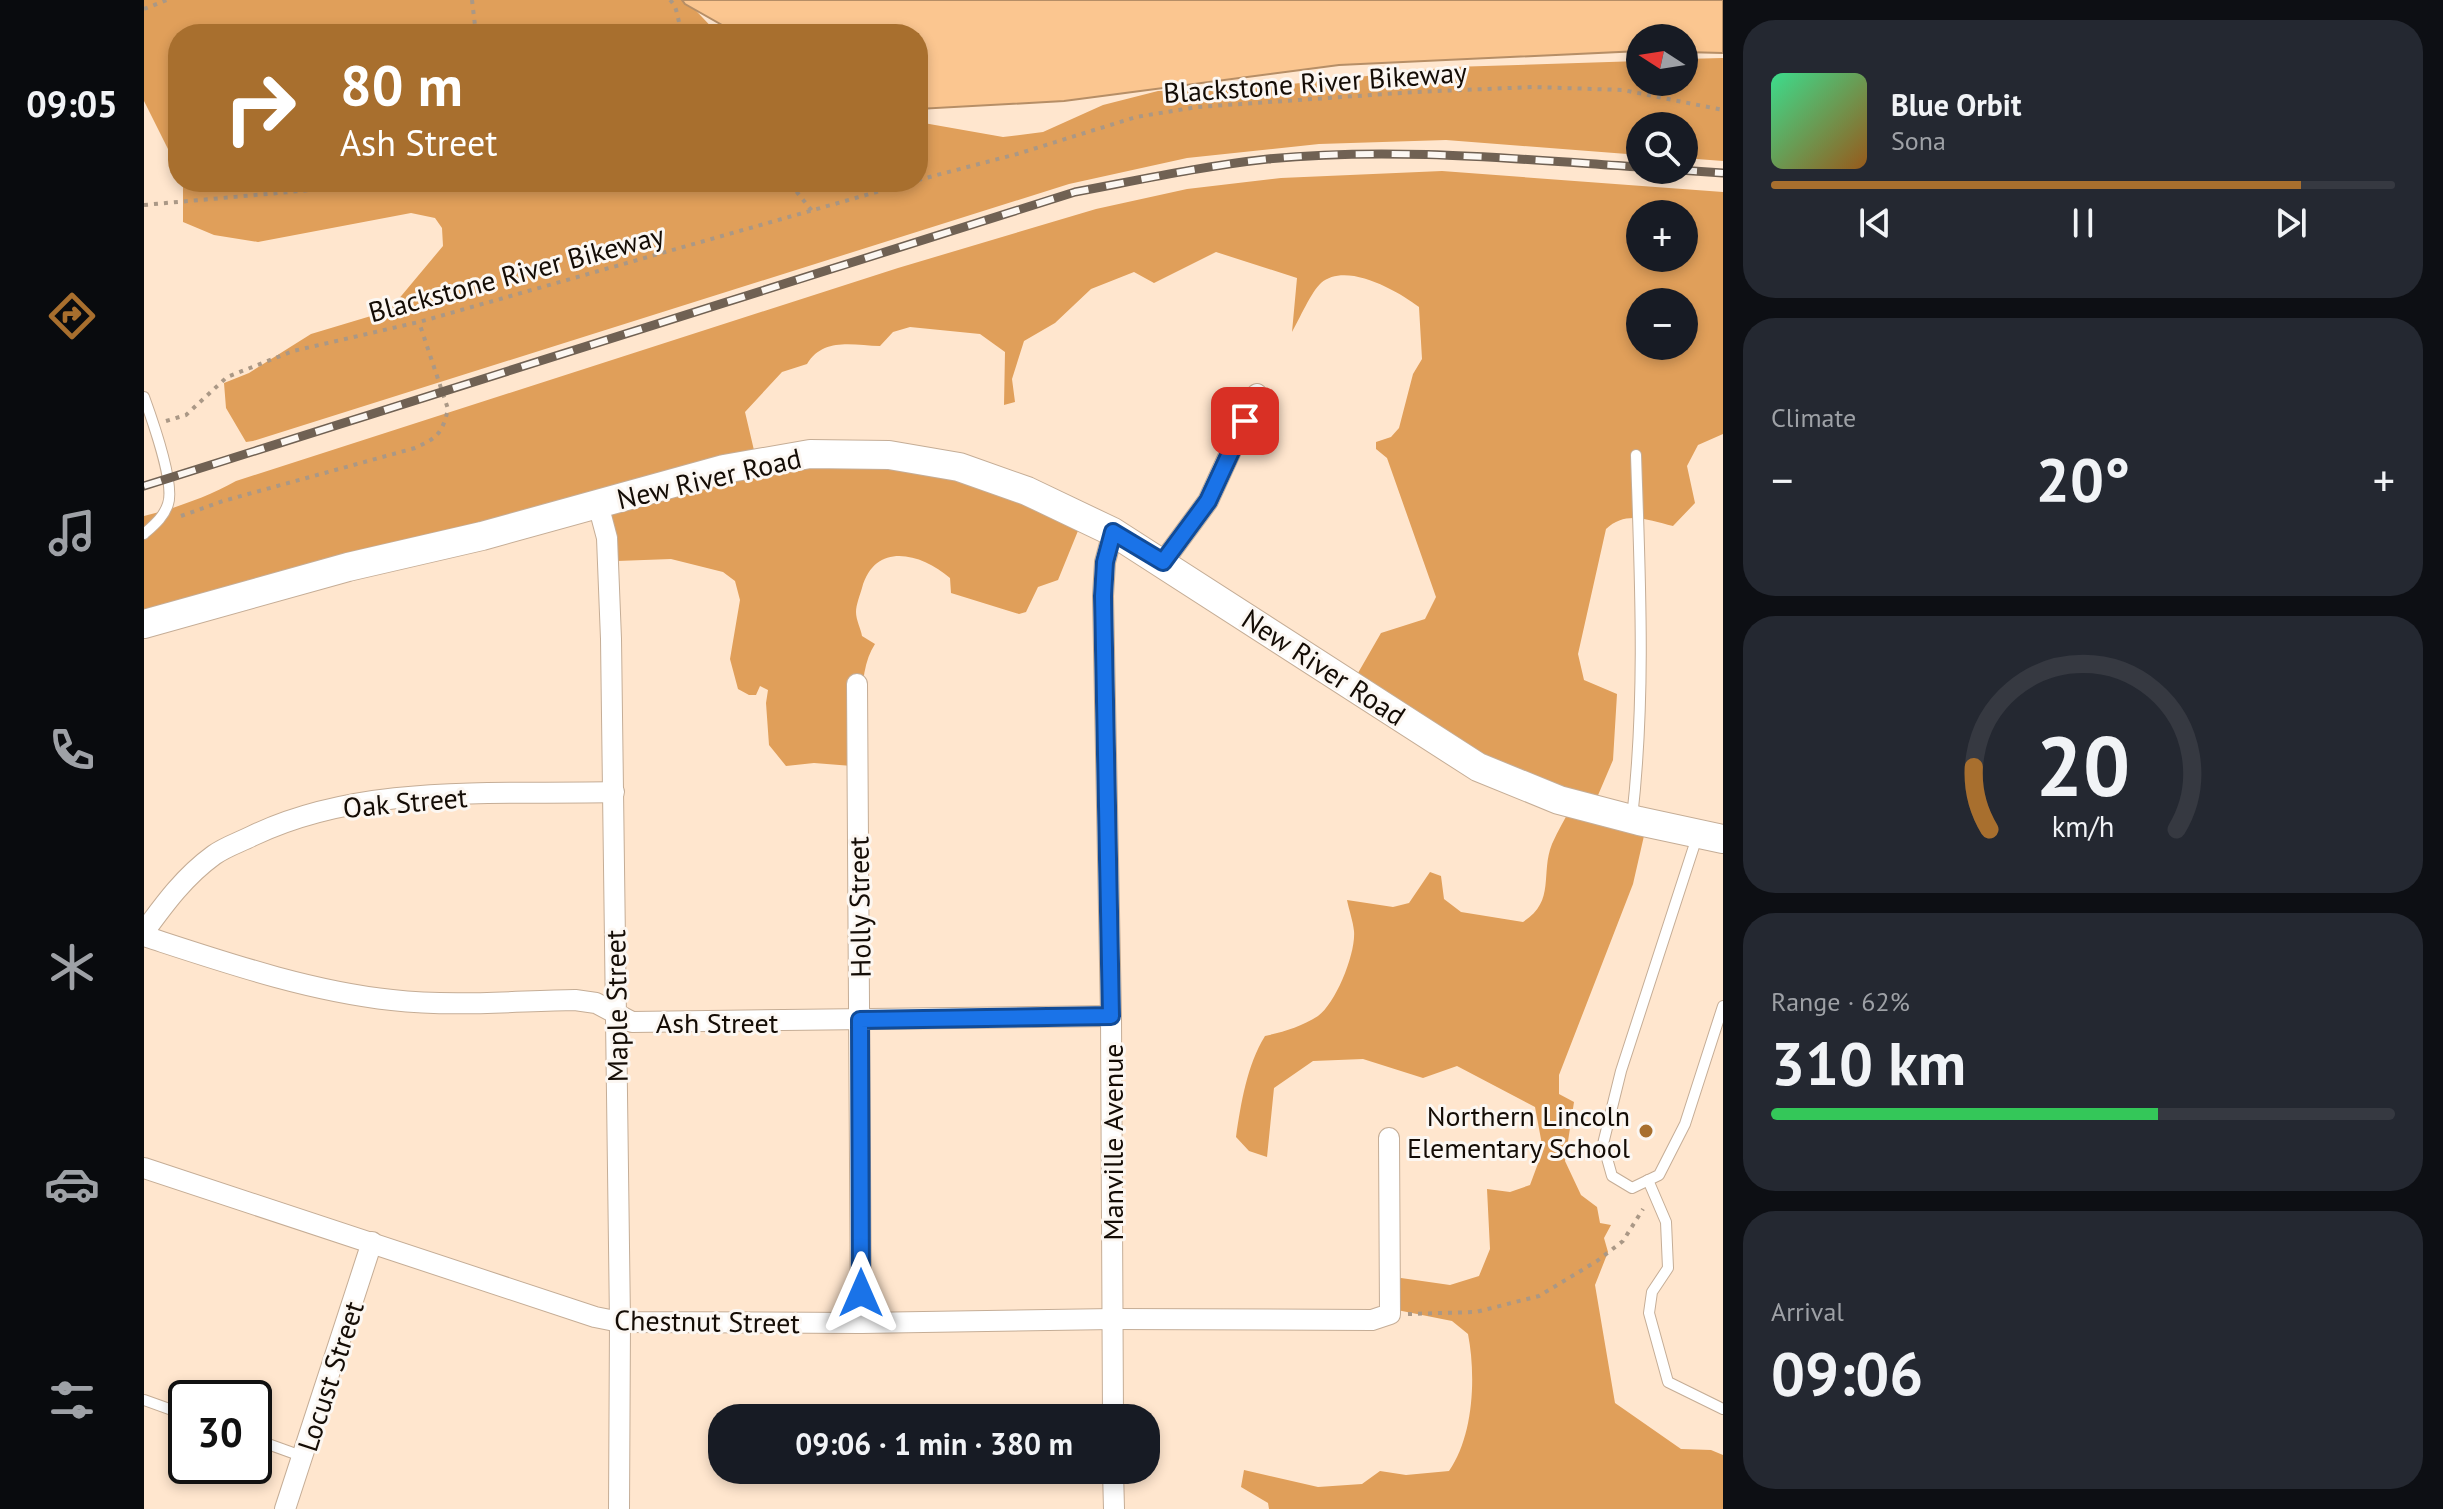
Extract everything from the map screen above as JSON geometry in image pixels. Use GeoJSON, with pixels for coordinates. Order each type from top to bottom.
{"type":"FeatureCollection","features":[{"type":"Feature","properties":{"kind":"street"},"geometry":{"type":"LineString","coordinates":[[1163,562],[1208,501],[1257,394]]}},
{"type":"Feature","properties":{"kind":"street","name":"New River Road"},"geometry":{"type":"LineString","coordinates":[[144,624],[724,469],[810,454],[889,455],[959,467],[1027,491],[1113,532],[1478,767],[1559,800],[1711,836]]}},
{"type":"Feature","properties":{"kind":"street","name":"Maple Street"},"geometry":{"type":"LineString","coordinates":[[598,504],[607,538],[614,792],[619,1509]]}},
{"type":"Feature","properties":{"kind":"street","name":"Manville Avenue"},"geometry":{"type":"LineString","coordinates":[[1113,532],[1105,562],[1103,596],[1111,1016],[1113,1404]]}},
{"type":"Feature","properties":{"kind":"street","name":"Holly Street"},"geometry":{"type":"LineString","coordinates":[[857,684],[861,1323]]}},
{"type":"Feature","properties":{"kind":"street","name":"Oak Street"},"geometry":{"type":"LineString","coordinates":[[144,934],[187,877],[216,853],[271,827],[323,811],[373,799],[418,796],[614,792]]}},
{"type":"Feature","properties":{"kind":"street","name":"Ash Street"},"geometry":{"type":"LineString","coordinates":[[144,934],[298,982],[365,997],[430,1002],[575,1000],[596,1003],[632,1022],[1111,1016]]}},
{"type":"Feature","properties":{"kind":"street"},"geometry":{"type":"LineString","coordinates":[[1389,1138],[1390,1314]]}},
{"type":"Feature","properties":{"kind":"street","name":"Chestnut Street"},"geometry":{"type":"LineString","coordinates":[[144,1168],[595,1317],[620,1322],[1372,1320],[1390,1314]]}},
{"type":"Feature","properties":{"kind":"street","name":"Locust Street"},"geometry":{"type":"LineString","coordinates":[[285,1509],[372,1242]]}},
{"type":"Feature","properties":{"kind":"street"},"geometry":{"type":"LineString","coordinates":[[1113,1484],[1114,1509]]}},
{"type":"Feature","properties":{"kind":"lane"},"geometry":{"type":"LineString","coordinates":[[144,397],[154,425],[169,491],[169,502],[158,522],[144,534]]}},
{"type":"Feature","properties":{"kind":"lane"},"geometry":{"type":"LineString","coordinates":[[1632,819],[1639,761],[1643,655],[1636,455]]}},
{"type":"Feature","properties":{"kind":"lane"},"geometry":{"type":"LineString","coordinates":[[1711,836],[1621,1071],[1603,1144],[1612,1176],[1632,1188],[1659,1175],[1685,1124],[1723,1006]]}},
{"type":"Feature","properties":{"kind":"lane"},"geometry":{"type":"LineString","coordinates":[[1648,1180],[1666,1222],[1668,1268],[1652,1292],[1649,1313],[1668,1382],[1723,1409]]}},
{"type":"Feature","properties":{"kind":"lane"},"geometry":{"type":"LineString","coordinates":[[144,1400],[168,1409]]}},
{"type":"Feature","properties":{"kind":"lane"},"geometry":{"type":"LineString","coordinates":[[272,1445],[304,1457]]}},
{"type":"Feature","properties":{"kind":"path"},"geometry":{"type":"LineString","coordinates":[[144,9],[167,0]]}},
{"type":"Feature","properties":{"kind":"path"},"geometry":{"type":"LineString","coordinates":[[472,0],[475,24]]}},
{"type":"Feature","properties":{"kind":"path"},"geometry":{"type":"LineString","coordinates":[[670,0],[675,5],[679,24]]}},
{"type":"Feature","properties":{"kind":"path","name":"Blackstone River Bikeway"},"geometry":{"type":"LineString","coordinates":[[928,178],[1136,117],[1197,107],[1533,87],[1623,90],[1723,110]]}},
{"type":"Feature","properties":{"kind":"path"},"geometry":{"type":"LineString","coordinates":[[144,205],[289,192]]}},
{"type":"Feature","properties":{"kind":"path"},"geometry":{"type":"LineString","coordinates":[[797,192],[812,211]]}},
{"type":"Feature","properties":{"kind":"path","name":"Blackstone River Bikeway"},"geometry":{"type":"LineString","coordinates":[[154,425],[186,415],[227,377],[293,351],[419,322],[877,192]]}},
{"type":"Feature","properties":{"kind":"path"},"geometry":{"type":"LineString","coordinates":[[158,522],[415,448],[436,439],[445,423],[448,409],[419,322]]}},
{"type":"Feature","properties":{"kind":"path"},"geometry":{"type":"LineString","coordinates":[[1390,1314],[1476,1312],[1539,1296],[1597,1261],[1623,1241],[1645,1205],[1648,1180]]}},
{"type":"Feature","properties":{"kind":"shaded area"},"geometry":{"type":"Polygon","coordinates":[[[144,0],[686,0],[709,24],[168,24],[168,149],[144,101],[144,0]]]}},
{"type":"Feature","properties":{"kind":"shaded area"},"geometry":{"type":"Polygon","coordinates":[[[682,0],[1723,0],[1723,53],[1698,52],[1698,24],[1626,24],[1626,52],[1339,65],[1064,101],[928,108],[928,24],[720,24],[682,0]]]}},
{"type":"Feature","properties":{"kind":"shaded area"},"geometry":{"type":"Polygon","coordinates":[[[1723,58],[1723,161],[1698,159],[1698,112],[1626,112],[1626,154],[1446,140],[1319,144],[1187,158],[1069,184],[246,442],[226,408],[224,383],[249,373],[311,334],[371,316],[397,301],[443,246],[442,228],[435,218],[411,213],[258,242],[214,235],[183,222],[183,192],[928,192],[928,124],[1003,137],[1043,132],[1103,105],[1158,91],[1262,87],[1452,67],[1626,61],[1626,96],[1698,96],[1698,59],[1723,58]]]}},
{"type":"Feature","properties":{"kind":"shaded area"},"geometry":{"type":"Polygon","coordinates":[[[1442,171],[1723,192],[1723,434],[1698,445],[1687,466],[1695,503],[1673,526],[1629,518],[1606,529],[1578,654],[1584,680],[1617,694],[1613,760],[1593,807],[1646,827],[1633,884],[1559,1075],[1559,1094],[1574,1102],[1565,1161],[1581,1195],[1597,1207],[1600,1223],[1611,1225],[1604,1238],[1608,1252],[1595,1285],[1615,1403],[1681,1449],[1711,1450],[1723,1455],[1723,1509],[1269,1509],[1268,1503],[1241,1487],[1244,1470],[1318,1487],[1362,1484],[1380,1471],[1406,1475],[1449,1471],[1464,1440],[1471,1404],[1472,1368],[1468,1334],[1452,1321],[1397,1310],[1398,1280],[1450,1285],[1479,1276],[1490,1249],[1487,1189],[1510,1192],[1530,1185],[1543,1150],[1535,1107],[1457,1066],[1423,1078],[1363,1059],[1313,1061],[1274,1088],[1267,1157],[1249,1151],[1236,1137],[1249,1072],[1265,1036],[1292,1029],[1318,1016],[1338,989],[1354,940],[1347,900],[1393,907],[1409,903],[1430,872],[1441,876],[1444,899],[1461,912],[1523,922],[1533,914],[1544,896],[1552,844],[1573,804],[1482,765],[1358,673],[1381,633],[1425,619],[1436,597],[1387,458],[1376,449],[1376,442],[1391,437],[1399,428],[1413,374],[1422,359],[1419,307],[1398,293],[1357,277],[1332,277],[1317,287],[1292,332],[1297,278],[1216,252],[1154,283],[1134,272],[1091,289],[1055,323],[1024,341],[1012,379],[1015,402],[1004,405],[1005,352],[980,334],[910,327],[893,332],[880,346],[830,346],[814,355],[807,364],[782,372],[745,412],[757,463],[891,459],[1082,521],[1058,580],[1038,587],[1026,612],[1019,614],[951,593],[950,578],[926,562],[913,558],[888,558],[877,563],[868,573],[856,612],[862,636],[875,644],[869,656],[863,687],[865,767],[814,763],[786,766],[769,745],[768,690],[760,686],[756,695],[749,695],[738,689],[730,659],[740,600],[735,581],[723,572],[671,559],[617,561],[605,513],[144,625],[144,516],[191,502],[236,481],[898,268],[1096,209],[1187,189],[1281,178],[1442,171]]]}},
{"type":"Feature","properties":{"kind":"railway"},"geometry":{"type":"LineString","coordinates":[[144,486],[1075,192],[1219,165],[1314,156],[1407,154],[1626,166]]}},
{"type":"Feature","properties":{"kind":"railway"},"geometry":{"type":"LineString","coordinates":[[1698,171],[1723,173]]}},
{"type":"Feature","properties":{"kind":"place","name":"Northern Lincoln Elementary School"},"geometry":{"type":"Point","coordinates":[1646,1131]}},
{"type":"Feature","properties":{"kind":"route"},"geometry":{"type":"LineString","coordinates":[[861,1293],[860,1020],[1111,1016],[1103,596],[1105,562],[1113,532],[1163,562],[1208,501],[1245,421]]}}]}
